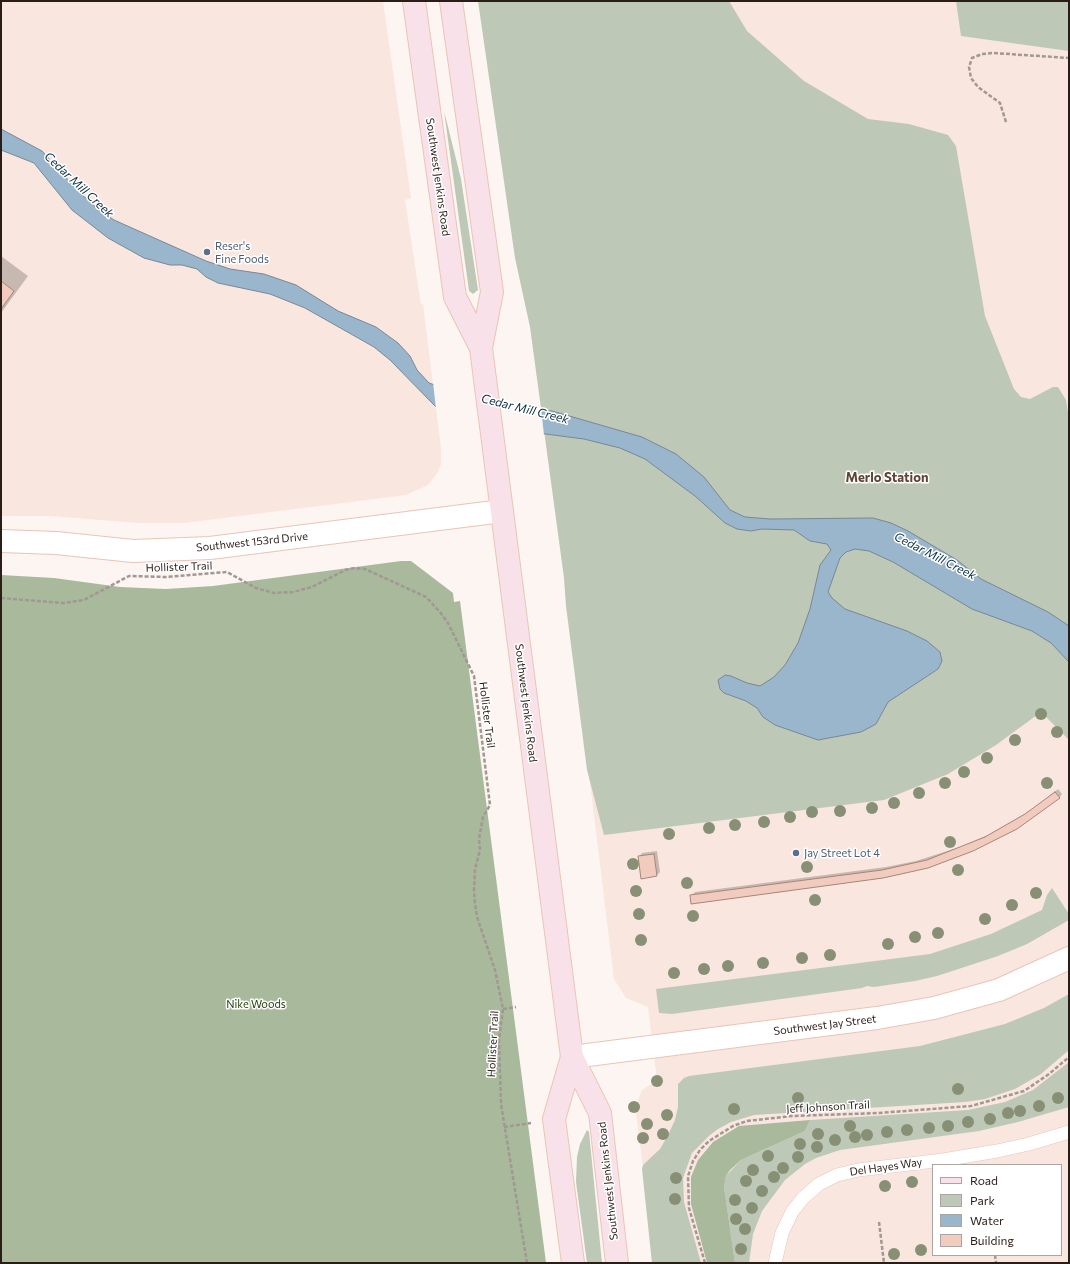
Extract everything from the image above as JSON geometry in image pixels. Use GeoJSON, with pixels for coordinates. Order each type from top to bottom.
{"type":"FeatureCollection","features":[{"type":"Feature","properties":{"kind":"main road","name":"Southwest Jenkins Road"},"geometry":{"type":"LineString","coordinates":[[414,1],[455,297],[481,348]]}},
{"type":"Feature","properties":{"kind":"main road","name":"Southwest Jenkins Road"},"geometry":{"type":"LineString","coordinates":[[451,1],[492,292],[481,348],[572,1057],[600,1113],[617,1263]]}},
{"type":"Feature","properties":{"kind":"main road","name":"Southwest Jenkins Road"},"geometry":{"type":"LineString","coordinates":[[572,1057],[554,1119],[573,1263]]}},
{"type":"Feature","properties":{"kind":"street","name":"Southwest 153rd Drive"},"geometry":{"type":"LineString","coordinates":[[1,541],[56,543],[133,551],[210,548],[502,511]]}},
{"type":"Feature","properties":{"kind":"street","name":"Southwest Jay Street"},"geometry":{"type":"LineString","coordinates":[[572,1057],[877,1018],[934,1008],[999,990],[1069,958]]}},
{"type":"Feature","properties":{"kind":"lane","name":"Del Hayes Way"},"geometry":{"type":"LineString","coordinates":[[775,1263],[782,1233],[792,1212],[803,1198],[819,1184],[837,1175],[858,1170],[943,1160],[997,1151],[1029,1144],[1069,1132]]}},
{"type":"Feature","properties":{"kind":"path"},"geometry":{"type":"LineString","coordinates":[[1006,122],[1000,103],[978,87],[971,78],[969,68],[972,58],[982,54],[992,53],[1069,58]]}},
{"type":"Feature","properties":{"kind":"path","name":"Hollister Trail"},"geometry":{"type":"LineString","coordinates":[[1,598],[70,602],[84,600],[129,576],[174,576],[227,572],[256,588],[274,593],[293,592],[312,587],[335,575],[355,568],[365,569],[426,596],[448,623],[474,676],[490,805],[483,817],[479,839],[480,850],[475,869],[474,904],[495,970],[503,1009],[499,1040],[499,1081],[504,1127],[527,1263]]}},
{"type":"Feature","properties":{"kind":"path"},"geometry":{"type":"LineString","coordinates":[[503,1009],[516,1007]]}},
{"type":"Feature","properties":{"kind":"path","name":"Jeff Johnson Trail"},"geometry":{"type":"LineString","coordinates":[[705,1263],[689,1208],[688,1176],[693,1161],[700,1150],[709,1141],[733,1126],[747,1121],[792,1116],[879,1113],[971,1106],[1024,1091],[1049,1074],[1069,1056]]}},
{"type":"Feature","properties":{"kind":"path"},"geometry":{"type":"LineString","coordinates":[[504,1127],[531,1123]]}},
{"type":"Feature","properties":{"kind":"path"},"geometry":{"type":"LineString","coordinates":[[878,1222],[884,1263]]}},
{"type":"Feature","properties":{"kind":"shaded area","name":"Reser's Fine Foods"},"geometry":{"type":"Polygon","coordinates":[[[1,1],[383,1],[411,198],[405,200],[421,305],[423,304],[441,448],[441,464],[438,472],[428,485],[406,495],[184,523],[139,523],[49,516],[1,516],[1,1]]]}},
{"type":"Feature","properties":{"kind":"shaded area"},"geometry":{"type":"Polygon","coordinates":[[[487,1],[1069,1],[1069,1263],[655,1263],[636,1113],[636,1105],[642,1090],[657,1080],[648,1007],[626,998],[614,979],[566,586],[487,1]]]}},
{"type":"Feature","properties":{"kind":"green space"},"geometry":{"type":"Polygon","coordinates":[[[478,1],[729,1],[747,31],[804,81],[868,119],[909,124],[948,135],[956,146],[985,316],[1014,389],[1021,397],[1030,399],[1053,387],[1058,387],[1066,400],[1069,419],[1069,740],[1041,712],[996,745],[948,774],[884,800],[604,835],[587,770],[566,606],[564,578],[530,327],[515,258],[478,1]]]}},
{"type":"Feature","properties":{"kind":"green space"},"geometry":{"type":"Polygon","coordinates":[[[956,1],[1069,1],[1069,51],[961,36],[956,1]]]}},
{"type":"Feature","properties":{"kind":"green space"},"geometry":{"type":"Polygon","coordinates":[[[444,111],[461,179],[478,290],[473,294],[469,291],[444,111]]]}},
{"type":"Feature","properties":{"kind":"green space","name":"Nike Woods"},"geometry":{"type":"Polygon","coordinates":[[[401,561],[411,561],[453,593],[454,602],[460,601],[546,1263],[1,1263],[1,575],[54,578],[120,587],[166,589],[213,586],[401,561]]]}},
{"type":"Feature","properties":{"kind":"green space"},"geometry":{"type":"Polygon","coordinates":[[[1052,888],[1069,914],[1069,920],[1027,944],[998,956],[937,976],[874,987],[867,986],[862,988],[672,1014],[659,1013],[656,989],[930,954],[991,934],[1042,910],[1047,895],[1052,888]]]}},
{"type":"Feature","properties":{"kind":"green space"},"geometry":{"type":"Polygon","coordinates":[[[1069,994],[1069,1050],[1041,1074],[1015,1089],[985,1099],[965,1102],[754,1115],[731,1122],[718,1129],[692,1153],[683,1178],[684,1202],[701,1263],[652,1263],[642,1169],[643,1165],[660,1149],[675,1120],[678,1107],[678,1084],[684,1078],[689,1076],[920,1046],[1005,1024],[1044,1008],[1069,994]]]}},
{"type":"Feature","properties":{"kind":"green space"},"geometry":{"type":"Polygon","coordinates":[[[1069,1062],[1069,1107],[1018,1122],[979,1131],[840,1150],[816,1158],[805,1164],[785,1180],[762,1211],[753,1234],[749,1263],[735,1263],[724,1187],[726,1176],[741,1160],[805,1131],[810,1120],[968,1110],[1005,1102],[1033,1090],[1069,1062]]]}},
{"type":"Feature","properties":{"kind":"green space"},"geometry":{"type":"Polygon","coordinates":[[[810,1120],[805,1131],[741,1160],[730,1170],[726,1176],[724,1187],[735,1263],[707,1263],[691,1204],[691,1177],[698,1160],[713,1142],[739,1126],[810,1120]]]}},
{"type":"Feature","properties":{"kind":"green space"},"geometry":{"type":"Polygon","coordinates":[[[587,1130],[589,1132],[602,1263],[587,1263],[576,1182],[577,1157],[580,1144],[587,1130]]]}},
{"type":"Feature","properties":{"kind":"water","name":"Cedar Mill Creek"},"geometry":{"type":"Polygon","coordinates":[[[1,129],[42,151],[79,192],[99,210],[114,220],[206,261],[230,269],[264,274],[296,285],[338,311],[376,327],[398,343],[410,356],[417,370],[429,383],[466,396],[519,408],[552,411],[642,437],[676,454],[704,477],[730,510],[745,517],[770,519],[873,518],[891,523],[908,531],[957,560],[981,579],[1048,612],[1069,626],[1069,662],[1051,643],[1032,631],[972,609],[893,562],[869,551],[855,549],[846,552],[840,558],[828,592],[832,598],[845,609],[907,631],[927,641],[940,652],[942,661],[938,669],[888,702],[876,724],[861,732],[818,740],[775,725],[763,717],[757,708],[746,701],[724,693],[720,689],[718,680],[725,675],[760,686],[774,677],[785,665],[798,643],[810,609],[820,565],[831,550],[827,544],[810,541],[794,530],[762,529],[751,531],[737,529],[725,523],[695,496],[645,459],[620,448],[584,439],[515,430],[436,407],[390,360],[374,347],[305,308],[270,294],[218,283],[206,277],[197,269],[182,265],[170,265],[144,258],[108,238],[72,210],[34,163],[1,150],[1,129]]]}},
{"type":"Feature","properties":{"kind":"pier"},"geometry":{"type":"Polygon","coordinates":[[[433,382],[466,394],[520,406],[541,408],[544,435],[515,432],[459,419],[436,409],[433,382]]]}},
{"type":"Feature","properties":{"kind":"building"},"geometry":{"type":"Polygon","coordinates":[[[1,281],[14,291],[1,309],[1,281]]]}},
{"type":"Feature","properties":{"kind":"building"},"geometry":{"type":"Polygon","coordinates":[[[1055,792],[1060,798],[1017,829],[973,851],[928,868],[883,878],[691,904],[690,895],[882,870],[927,860],[985,837],[1025,814],[1055,792]]]}},
{"type":"Feature","properties":{"kind":"building"},"geometry":{"type":"Polygon","coordinates":[[[654,854],[657,876],[641,879],[638,856],[654,854]]]}},
{"type":"Feature","properties":{"kind":"place","name":"Reser's Fine Foods"},"geometry":{"type":"Point","coordinates":[207,252]}},
{"type":"Feature","properties":{"kind":"place","name":"Jay Street Lot 4"},"geometry":{"type":"Point","coordinates":[796,853]}},
{"type":"Feature","properties":{"kind":"district","name":"Merlo Station"},"geometry":{"type":"Point","coordinates":[887,478]}}]}
